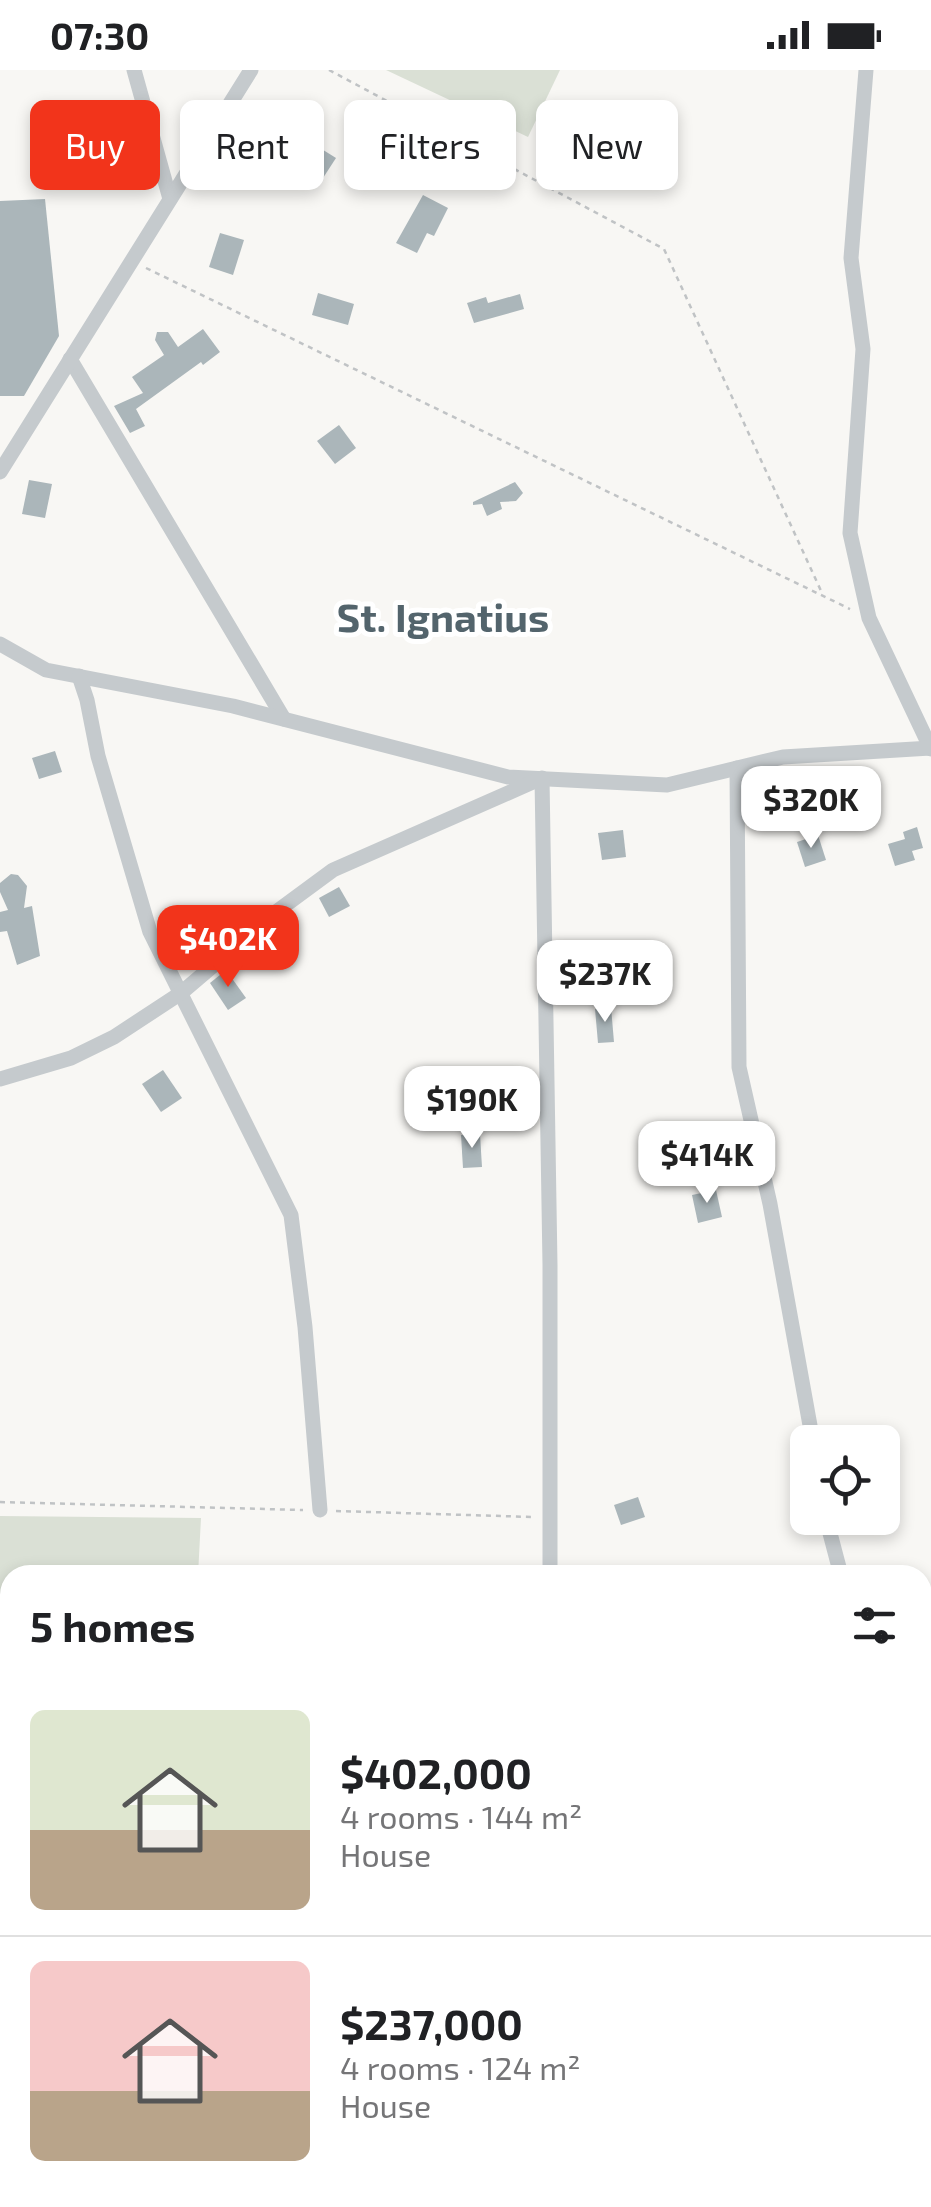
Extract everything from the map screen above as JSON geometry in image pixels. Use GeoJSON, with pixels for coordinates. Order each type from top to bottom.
{"type":"FeatureCollection","features":[{"type":"Feature","properties":{"kind":"street"},"geometry":{"type":"LineString","coordinates":[[134,70],[170,198]]}},
{"type":"Feature","properties":{"kind":"street"},"geometry":{"type":"LineString","coordinates":[[0,472],[250,70]]}},
{"type":"Feature","properties":{"kind":"street"},"geometry":{"type":"LineString","coordinates":[[0,644],[46,670],[284,719],[508,777],[667,785],[783,757],[931,749],[869,618],[850,533],[863,349],[851,258],[866,70]]}},
{"type":"Feature","properties":{"kind":"street"},"geometry":{"type":"LineString","coordinates":[[70,359],[284,719]]}},
{"type":"Feature","properties":{"kind":"street"},"geometry":{"type":"LineString","coordinates":[[79,676],[98,756],[150,932],[291,1215],[320,1510]]}},
{"type":"Feature","properties":{"kind":"street"},"geometry":{"type":"LineString","coordinates":[[737,768],[739,1067],[770,1204],[810,1425]]}},
{"type":"Feature","properties":{"kind":"street"},"geometry":{"type":"LineString","coordinates":[[0,1079],[86,1051],[114,1037],[180,992],[333,870],[542,778]]}},
{"type":"Feature","properties":{"kind":"street"},"geometry":{"type":"LineString","coordinates":[[542,778],[550,1264],[550,1565]]}},
{"type":"Feature","properties":{"kind":"street"},"geometry":{"type":"LineString","coordinates":[[831,1535],[839,1565]]}},
{"type":"Feature","properties":{"kind":"path"},"geometry":{"type":"LineString","coordinates":[[329,70],[664,248],[824,596]]}},
{"type":"Feature","properties":{"kind":"path"},"geometry":{"type":"LineString","coordinates":[[132,260],[869,618]]}},
{"type":"Feature","properties":{"kind":"path"},"geometry":{"type":"LineString","coordinates":[[0,1502],[550,1517]]}},
{"type":"Feature","properties":{"kind":"shaded area"},"geometry":{"type":"Polygon","coordinates":[[[386,70],[560,70],[546,100],[536,100],[536,120],[528,137],[516,131],[516,100],[450,100],[386,70]]]}},
{"type":"Feature","properties":{"kind":"shaded area"},"geometry":{"type":"Polygon","coordinates":[[[0,1516],[201,1518],[199,1565],[0,1565],[0,1516]]]}},
{"type":"Feature","properties":{"kind":"building"},"geometry":{"type":"Polygon","coordinates":[[[324,150],[336,158],[324,176],[324,150]]]}},
{"type":"Feature","properties":{"kind":"building"},"geometry":{"type":"Polygon","coordinates":[[[423,195],[448,208],[434,236],[427,233],[417,253],[396,243],[423,195]]]}},
{"type":"Feature","properties":{"kind":"building"},"geometry":{"type":"Polygon","coordinates":[[[45,199],[59,336],[24,396],[0,396],[0,201],[45,199]]]}},
{"type":"Feature","properties":{"kind":"building"},"geometry":{"type":"Polygon","coordinates":[[[220,233],[244,240],[233,275],[209,267],[220,233]]]}},
{"type":"Feature","properties":{"kind":"building"},"geometry":{"type":"Polygon","coordinates":[[[318,293],[354,304],[348,325],[312,315],[318,293]]]}},
{"type":"Feature","properties":{"kind":"building"},"geometry":{"type":"Polygon","coordinates":[[[520,294],[524,309],[474,323],[467,303],[486,297],[488,303],[520,294]]]}},
{"type":"Feature","properties":{"kind":"building"},"geometry":{"type":"Polygon","coordinates":[[[203,329],[220,352],[136,409],[145,426],[130,433],[114,406],[143,393],[132,377],[164,355],[155,340],[157,332],[168,332],[178,347],[203,329]]]}},
{"type":"Feature","properties":{"kind":"building"},"geometry":{"type":"Polygon","coordinates":[[[339,425],[356,448],[335,464],[317,441],[339,425]]]}},
{"type":"Feature","properties":{"kind":"building"},"geometry":{"type":"Polygon","coordinates":[[[29,480],[52,484],[45,518],[22,514],[29,480]]]}},
{"type":"Feature","properties":{"kind":"building"},"geometry":{"type":"Polygon","coordinates":[[[515,482],[523,493],[516,501],[500,502],[502,509],[487,516],[482,504],[473,505],[473,502],[515,482]]]}},
{"type":"Feature","properties":{"kind":"building"},"geometry":{"type":"Polygon","coordinates":[[[55,751],[62,772],[39,779],[32,758],[55,751]]]}},
{"type":"Feature","properties":{"kind":"building"},"geometry":{"type":"Polygon","coordinates":[[[917,827],[923,848],[912,851],[915,860],[895,866],[888,844],[905,839],[903,832],[917,827]]]}},
{"type":"Feature","properties":{"kind":"building"},"geometry":{"type":"Polygon","coordinates":[[[623,830],[626,857],[602,860],[598,833],[623,830]]]}},
{"type":"Feature","properties":{"kind":"building"},"geometry":{"type":"Polygon","coordinates":[[[818,835],[826,860],[805,867],[797,842],[818,835]]]}},
{"type":"Feature","properties":{"kind":"building"},"geometry":{"type":"Polygon","coordinates":[[[11,874],[18,875],[27,886],[24,908],[32,906],[40,956],[17,965],[7,931],[0,932],[0,912],[8,910],[0,883],[11,874]]]}},
{"type":"Feature","properties":{"kind":"building"},"geometry":{"type":"Polygon","coordinates":[[[339,887],[350,906],[329,917],[319,898],[339,887]]]}},
{"type":"Feature","properties":{"kind":"building"},"geometry":{"type":"Polygon","coordinates":[[[226,970],[246,998],[228,1010],[210,983],[226,970]]]}},
{"type":"Feature","properties":{"kind":"building"},"geometry":{"type":"Polygon","coordinates":[[[611,1007],[614,1042],[598,1043],[595,1009],[611,1007]]]}},
{"type":"Feature","properties":{"kind":"building"},"geometry":{"type":"Polygon","coordinates":[[[163,1070],[182,1098],[161,1112],[142,1084],[163,1070]]]}},
{"type":"Feature","properties":{"kind":"building"},"geometry":{"type":"Polygon","coordinates":[[[480,1134],[482,1167],[463,1168],[461,1135],[480,1134]]]}},
{"type":"Feature","properties":{"kind":"building"},"geometry":{"type":"Polygon","coordinates":[[[716,1190],[722,1217],[698,1223],[692,1195],[716,1190]]]}},
{"type":"Feature","properties":{"kind":"building"},"geometry":{"type":"Polygon","coordinates":[[[638,1497],[645,1517],[621,1525],[614,1505],[638,1497]]]}},
{"type":"Feature","properties":{"kind":"district","name":"St. Ignatius"},"geometry":{"type":"Point","coordinates":[443,618]}}]}
